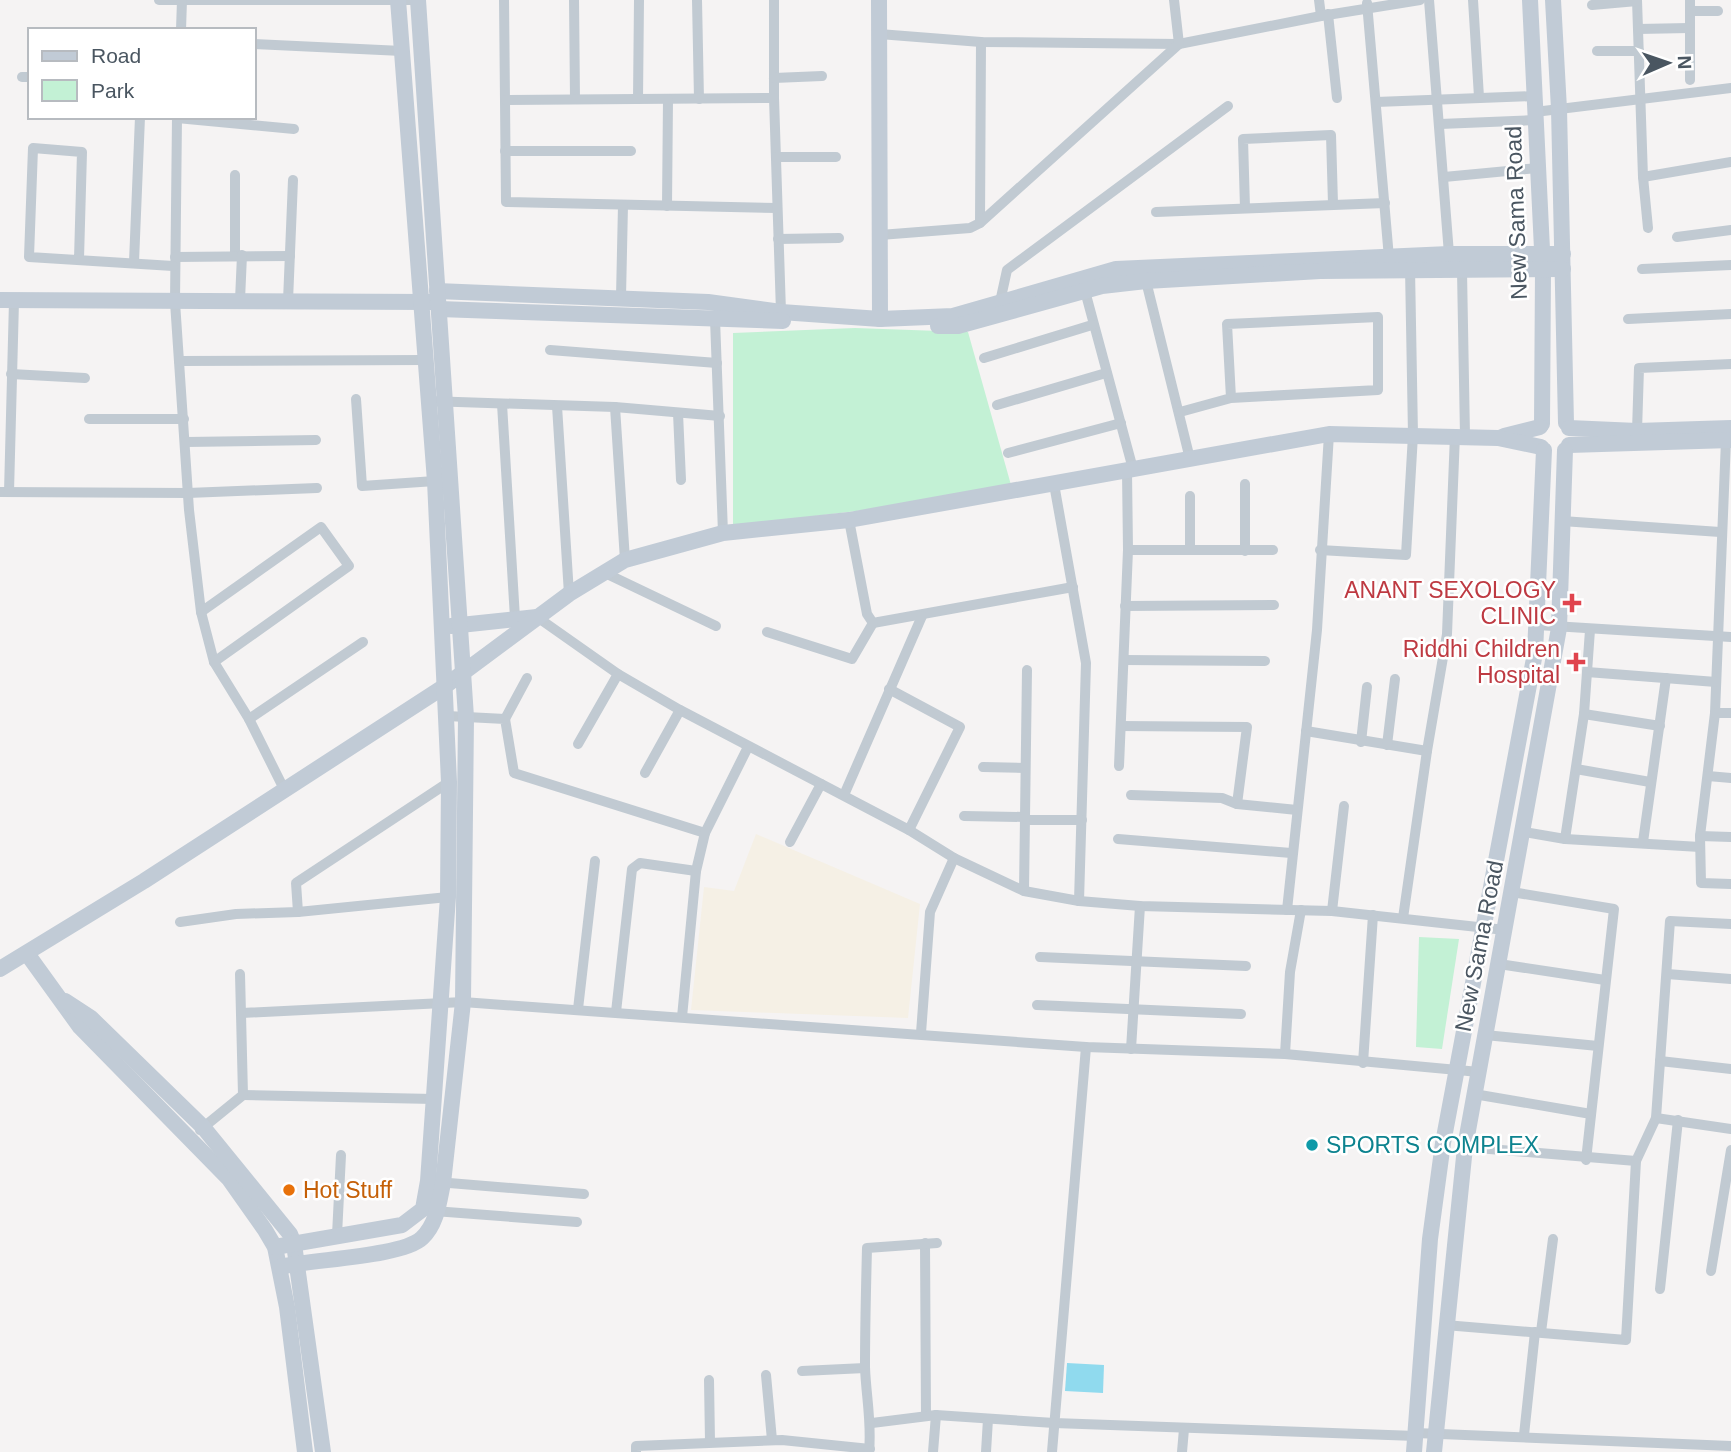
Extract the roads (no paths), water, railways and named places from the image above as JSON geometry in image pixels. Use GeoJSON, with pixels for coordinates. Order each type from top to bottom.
{"type":"FeatureCollection","features":[{"type":"Feature","properties":{"kind":"street"},"geometry":{"type":"LineString","coordinates":[[159,0],[416,0],[434,301],[424,359],[435,481],[449,782],[448,897],[434,1099],[435,1182]]}},
{"type":"Feature","properties":{"kind":"street"},"geometry":{"type":"LineString","coordinates":[[280,1268],[405,1248],[424,1237],[463,1002],[466,717],[461,625],[445,401],[398,0]]}},
{"type":"Feature","properties":{"kind":"street"},"geometry":{"type":"LineString","coordinates":[[504,0],[506,202],[777,208]]}},
{"type":"Feature","properties":{"kind":"street"},"geometry":{"type":"LineString","coordinates":[[574,0],[575,99]]}},
{"type":"Feature","properties":{"kind":"street"},"geometry":{"type":"LineString","coordinates":[[638,99],[639,0]]}},
{"type":"Feature","properties":{"kind":"street"},"geometry":{"type":"LineString","coordinates":[[697,0],[699,99]]}},
{"type":"Feature","properties":{"kind":"street"},"geometry":{"type":"LineString","coordinates":[[774,0],[774,98],[781,312]]}},
{"type":"Feature","properties":{"kind":"street"},"geometry":{"type":"LineString","coordinates":[[879,0],[880,319]]}},
{"type":"Feature","properties":{"kind":"street"},"geometry":{"type":"LineString","coordinates":[[1174,0],[1179,44]]}},
{"type":"Feature","properties":{"kind":"street"},"geometry":{"type":"LineString","coordinates":[[1319,0],[1324,15],[1336,98]]}},
{"type":"Feature","properties":{"kind":"street"},"geometry":{"type":"LineString","coordinates":[[879,34],[981,42],[1179,44],[1367,4],[1420,0]]}},
{"type":"Feature","properties":{"kind":"street"},"geometry":{"type":"LineString","coordinates":[[1429,0],[1449,254]]}},
{"type":"Feature","properties":{"kind":"street"},"geometry":{"type":"LineString","coordinates":[[1473,0],[1479,97]]}},
{"type":"Feature","properties":{"kind":"street","name":"New Sama Road"},"geometry":{"type":"LineString","coordinates":[[1530,0],[1542,262],[1541,426]]}},
{"type":"Feature","properties":{"kind":"street","name":"New Sama Road"},"geometry":{"type":"LineString","coordinates":[[1553,0],[1559,109],[1567,425]]}},
{"type":"Feature","properties":{"kind":"street"},"geometry":{"type":"LineString","coordinates":[[1592,5],[1637,0],[1643,177],[1648,228]]}},
{"type":"Feature","properties":{"kind":"street"},"geometry":{"type":"LineString","coordinates":[[181,28],[182,1]]}},
{"type":"Feature","properties":{"kind":"street"},"geometry":{"type":"LineString","coordinates":[[1367,4],[1389,258]]}},
{"type":"Feature","properties":{"kind":"street"},"geometry":{"type":"LineString","coordinates":[[1690,80],[1690,6],[1718,11]]}},
{"type":"Feature","properties":{"kind":"street"},"geometry":{"type":"LineString","coordinates":[[1638,29],[1689,28]]}},
{"type":"Feature","properties":{"kind":"street"},"geometry":{"type":"LineString","coordinates":[[980,223],[981,42]]}},
{"type":"Feature","properties":{"kind":"street"},"geometry":{"type":"LineString","coordinates":[[256,44],[402,51]]}},
{"type":"Feature","properties":{"kind":"street"},"geometry":{"type":"LineString","coordinates":[[880,235],[970,228],[980,223],[1179,44]]}},
{"type":"Feature","properties":{"kind":"street"},"geometry":{"type":"LineString","coordinates":[[1597,51],[1639,51]]}},
{"type":"Feature","properties":{"kind":"street"},"geometry":{"type":"LineString","coordinates":[[774,78],[822,76]]}},
{"type":"Feature","properties":{"kind":"street"},"geometry":{"type":"LineString","coordinates":[[1440,124],[1535,109],[1559,109],[1731,88]]}},
{"type":"Feature","properties":{"kind":"street"},"geometry":{"type":"LineString","coordinates":[[1376,102],[1479,97],[1535,109]]}},
{"type":"Feature","properties":{"kind":"street"},"geometry":{"type":"LineString","coordinates":[[506,100],[774,98]]}},
{"type":"Feature","properties":{"kind":"street"},"geometry":{"type":"LineString","coordinates":[[667,206],[668,99]]}},
{"type":"Feature","properties":{"kind":"street"},"geometry":{"type":"LineString","coordinates":[[1000,302],[1007,270],[1228,106]]}},
{"type":"Feature","properties":{"kind":"street"},"geometry":{"type":"LineString","coordinates":[[134,262],[140,119]]}},
{"type":"Feature","properties":{"kind":"street"},"geometry":{"type":"LineString","coordinates":[[177,119],[175,302],[188,493],[201,612],[214,662],[249,719],[284,789]]}},
{"type":"Feature","properties":{"kind":"street"},"geometry":{"type":"LineString","coordinates":[[188,119],[294,129]]}},
{"type":"Feature","properties":{"kind":"street"},"geometry":{"type":"LineString","coordinates":[[1245,208],[1243,139],[1306,136],[1331,135],[1333,204]]}},
{"type":"Feature","properties":{"kind":"street"},"geometry":{"type":"LineString","coordinates":[[79,259],[82,152],[33,148],[29,257],[134,262],[174,262],[238,255],[289,256]]}},
{"type":"Feature","properties":{"kind":"street"},"geometry":{"type":"LineString","coordinates":[[505,151],[631,151]]}},
{"type":"Feature","properties":{"kind":"street"},"geometry":{"type":"LineString","coordinates":[[776,158],[836,157]]}},
{"type":"Feature","properties":{"kind":"street"},"geometry":{"type":"LineString","coordinates":[[1643,177],[1731,162]]}},
{"type":"Feature","properties":{"kind":"street"},"geometry":{"type":"LineString","coordinates":[[1444,177],[1538,168]]}},
{"type":"Feature","properties":{"kind":"street"},"geometry":{"type":"LineString","coordinates":[[235,175],[240,300]]}},
{"type":"Feature","properties":{"kind":"street"},"geometry":{"type":"LineString","coordinates":[[288,301],[293,180]]}},
{"type":"Feature","properties":{"kind":"street"},"geometry":{"type":"LineString","coordinates":[[1156,212],[1385,204]]}},
{"type":"Feature","properties":{"kind":"street"},"geometry":{"type":"LineString","coordinates":[[621,297],[623,205]]}},
{"type":"Feature","properties":{"kind":"street"},"geometry":{"type":"LineString","coordinates":[[1677,237],[1731,230]]}},
{"type":"Feature","properties":{"kind":"street"},"geometry":{"type":"LineString","coordinates":[[778,239],[839,238]]}},
{"type":"Feature","properties":{"kind":"street"},"geometry":{"type":"LineString","coordinates":[[317,488],[188,493],[5,492],[11,374],[7,301],[434,301],[621,297],[880,319],[953,316],[1116,270],[1449,254],[1563,262]]}},
{"type":"Feature","properties":{"kind":"street"},"geometry":{"type":"LineString","coordinates":[[434,301],[715,319],[958,326],[1085,291],[1146,281],[1410,268],[1462,271],[1542,262]]}},
{"type":"Feature","properties":{"kind":"street"},"geometry":{"type":"LineString","coordinates":[[1642,269],[1731,265]]}},
{"type":"Feature","properties":{"kind":"street"},"geometry":{"type":"LineString","coordinates":[[1320,550],[1406,555],[1413,435],[1410,268]]}},
{"type":"Feature","properties":{"kind":"street"},"geometry":{"type":"LineString","coordinates":[[1403,918],[1447,634],[1460,436],[1462,271]]}},
{"type":"Feature","properties":{"kind":"street"},"geometry":{"type":"LineString","coordinates":[[1146,281],[1190,459]]}},
{"type":"Feature","properties":{"kind":"street"},"geometry":{"type":"LineString","coordinates":[[1085,291],[1092,325],[1121,423],[1130,470],[1119,766]]}},
{"type":"Feature","properties":{"kind":"street"},"geometry":{"type":"LineString","coordinates":[[1628,319],[1731,314]]}},
{"type":"Feature","properties":{"kind":"street"},"geometry":{"type":"LineString","coordinates":[[1180,412],[1231,398],[1378,390],[1378,317],[1227,324],[1231,398]]}},
{"type":"Feature","properties":{"kind":"street"},"geometry":{"type":"LineString","coordinates":[[715,319],[723,533]]}},
{"type":"Feature","properties":{"kind":"street"},"geometry":{"type":"LineString","coordinates":[[984,359],[1092,325]]}},
{"type":"Feature","properties":{"kind":"street"},"geometry":{"type":"LineString","coordinates":[[550,350],[717,363]]}},
{"type":"Feature","properties":{"kind":"street"},"geometry":{"type":"LineString","coordinates":[[179,361],[424,359]]}},
{"type":"Feature","properties":{"kind":"street"},"geometry":{"type":"LineString","coordinates":[[1637,432],[1639,368],[1731,364]]}},
{"type":"Feature","properties":{"kind":"street"},"geometry":{"type":"LineString","coordinates":[[997,405],[1106,373]]}},
{"type":"Feature","properties":{"kind":"street"},"geometry":{"type":"LineString","coordinates":[[11,374],[85,378]]}},
{"type":"Feature","properties":{"kind":"street"},"geometry":{"type":"LineString","coordinates":[[356,399],[362,486],[435,481]]}},
{"type":"Feature","properties":{"kind":"street"},"geometry":{"type":"LineString","coordinates":[[428,401],[615,407],[720,416]]}},
{"type":"Feature","properties":{"kind":"street"},"geometry":{"type":"LineString","coordinates":[[502,404],[515,618]]}},
{"type":"Feature","properties":{"kind":"street"},"geometry":{"type":"LineString","coordinates":[[557,406],[569,594]]}},
{"type":"Feature","properties":{"kind":"street"},"geometry":{"type":"LineString","coordinates":[[615,407],[625,560]]}},
{"type":"Feature","properties":{"kind":"street"},"geometry":{"type":"LineString","coordinates":[[678,413],[681,480]]}},
{"type":"Feature","properties":{"kind":"street"},"geometry":{"type":"LineString","coordinates":[[89,419],[184,419]]}},
{"type":"Feature","properties":{"kind":"street"},"geometry":{"type":"LineString","coordinates":[[1498,438],[1541,426],[1555,419],[1567,425],[1637,432],[1729,436]]}},
{"type":"Feature","properties":{"kind":"street"},"geometry":{"type":"LineString","coordinates":[[1008,453],[1121,423]]}},
{"type":"Feature","properties":{"kind":"street"},"geometry":{"type":"LineString","coordinates":[[1567,425],[1567,447]]}},
{"type":"Feature","properties":{"kind":"street"},"geometry":{"type":"LineString","coordinates":[[1541,426],[1537,439],[1543,449]]}},
{"type":"Feature","properties":{"kind":"street"},"geometry":{"type":"LineString","coordinates":[[1287,910],[1317,630],[1329,434]]}},
{"type":"Feature","properties":{"kind":"street"},"geometry":{"type":"LineString","coordinates":[[0,969],[27,955],[445,686],[569,594],[625,560],[723,533],[849,520],[1329,434],[1498,438],[1554,454],[1567,447],[1729,436]]}},
{"type":"Feature","properties":{"kind":"street"},"geometry":{"type":"LineString","coordinates":[[1729,436],[1715,713],[1700,842],[1701,883],[1731,884]]}},
{"type":"Feature","properties":{"kind":"street"},"geometry":{"type":"LineString","coordinates":[[186,442],[316,440]]}},
{"type":"Feature","properties":{"kind":"street","name":"New Sama Road"},"geometry":{"type":"LineString","coordinates":[[1434,1452],[1465,1147],[1559,628],[1567,447]]}},
{"type":"Feature","properties":{"kind":"street","name":"New Sama Road"},"geometry":{"type":"LineString","coordinates":[[1415,1440],[1430,1240],[1457,1070],[1535,653],[1543,449]]}},
{"type":"Feature","properties":{"kind":"street"},"geometry":{"type":"LineString","coordinates":[[1054,484],[1086,663],[1079,901]]}},
{"type":"Feature","properties":{"kind":"street"},"geometry":{"type":"LineString","coordinates":[[1245,484],[1245,551]]}},
{"type":"Feature","properties":{"kind":"street"},"geometry":{"type":"LineString","coordinates":[[1189,496],[1190,550]]}},
{"type":"Feature","properties":{"kind":"street"},"geometry":{"type":"LineString","coordinates":[[849,520],[867,614],[873,623]]}},
{"type":"Feature","properties":{"kind":"street"},"geometry":{"type":"LineString","coordinates":[[1562,521],[1724,539]]}},
{"type":"Feature","properties":{"kind":"street"},"geometry":{"type":"LineString","coordinates":[[201,612],[321,527],[349,566],[214,662]]}},
{"type":"Feature","properties":{"kind":"street"},"geometry":{"type":"LineString","coordinates":[[1128,550],[1273,550]]}},
{"type":"Feature","properties":{"kind":"street"},"geometry":{"type":"LineString","coordinates":[[604,573],[716,626]]}},
{"type":"Feature","properties":{"kind":"street"},"geometry":{"type":"LineString","coordinates":[[873,623],[1073,587]]}},
{"type":"Feature","properties":{"kind":"street"},"geometry":{"type":"LineString","coordinates":[[1125,606],[1274,605]]}},
{"type":"Feature","properties":{"kind":"street"},"geometry":{"type":"LineString","coordinates":[[844,795],[922,616]]}},
{"type":"Feature","properties":{"kind":"street"},"geometry":{"type":"LineString","coordinates":[[442,627],[537,617],[618,674],[680,710],[909,830],[954,858],[1024,891],[1079,901],[1140,906],[1332,911],[1505,930]]}},
{"type":"Feature","properties":{"kind":"street"},"geometry":{"type":"LineString","coordinates":[[767,632],[852,659],[873,623]]}},
{"type":"Feature","properties":{"kind":"street"},"geometry":{"type":"LineString","coordinates":[[1537,625],[1731,637]]}},
{"type":"Feature","properties":{"kind":"street"},"geometry":{"type":"LineString","coordinates":[[1565,839],[1584,714],[1590,630]]}},
{"type":"Feature","properties":{"kind":"street"},"geometry":{"type":"LineString","coordinates":[[249,719],[363,642]]}},
{"type":"Feature","properties":{"kind":"street"},"geometry":{"type":"LineString","coordinates":[[1124,660],[1265,661]]}},
{"type":"Feature","properties":{"kind":"street"},"geometry":{"type":"LineString","coordinates":[[1024,891],[1027,670]]}},
{"type":"Feature","properties":{"kind":"street"},"geometry":{"type":"LineString","coordinates":[[1587,672],[1716,682]]}},
{"type":"Feature","properties":{"kind":"street"},"geometry":{"type":"LineString","coordinates":[[578,744],[618,674]]}},
{"type":"Feature","properties":{"kind":"street"},"geometry":{"type":"LineString","coordinates":[[527,678],[505,719],[514,773],[705,833]]}},
{"type":"Feature","properties":{"kind":"street"},"geometry":{"type":"LineString","coordinates":[[1643,842],[1666,678]]}},
{"type":"Feature","properties":{"kind":"street"},"geometry":{"type":"LineString","coordinates":[[1387,745],[1395,679]]}},
{"type":"Feature","properties":{"kind":"street"},"geometry":{"type":"LineString","coordinates":[[1361,742],[1367,687]]}},
{"type":"Feature","properties":{"kind":"street"},"geometry":{"type":"LineString","coordinates":[[889,690],[960,726],[909,830]]}},
{"type":"Feature","properties":{"kind":"street"},"geometry":{"type":"LineString","coordinates":[[645,773],[680,710]]}},
{"type":"Feature","properties":{"kind":"street"},"geometry":{"type":"LineString","coordinates":[[1715,713],[1731,713]]}},
{"type":"Feature","properties":{"kind":"street"},"geometry":{"type":"LineString","coordinates":[[1584,714],[1660,726]]}},
{"type":"Feature","properties":{"kind":"street"},"geometry":{"type":"LineString","coordinates":[[447,716],[505,719]]}},
{"type":"Feature","properties":{"kind":"street"},"geometry":{"type":"LineString","coordinates":[[1121,726],[1247,727],[1237,804]]}},
{"type":"Feature","properties":{"kind":"street"},"geometry":{"type":"LineString","coordinates":[[1306,731],[1427,751]]}},
{"type":"Feature","properties":{"kind":"street"},"geometry":{"type":"LineString","coordinates":[[682,1017],[696,871],[705,833],[748,747]]}},
{"type":"Feature","properties":{"kind":"street"},"geometry":{"type":"LineString","coordinates":[[983,767],[1026,768]]}},
{"type":"Feature","properties":{"kind":"street"},"geometry":{"type":"LineString","coordinates":[[1576,769],[1650,782]]}},
{"type":"Feature","properties":{"kind":"street"},"geometry":{"type":"LineString","coordinates":[[1708,776],[1731,778]]}},
{"type":"Feature","properties":{"kind":"street"},"geometry":{"type":"LineString","coordinates":[[298,912],[296,883],[449,782]]}},
{"type":"Feature","properties":{"kind":"street"},"geometry":{"type":"LineString","coordinates":[[790,842],[821,784]]}},
{"type":"Feature","properties":{"kind":"street"},"geometry":{"type":"LineString","coordinates":[[1131,794],[1222,798],[1237,804],[1297,810]]}},
{"type":"Feature","properties":{"kind":"street"},"geometry":{"type":"LineString","coordinates":[[1332,911],[1344,806]]}},
{"type":"Feature","properties":{"kind":"street"},"geometry":{"type":"LineString","coordinates":[[964,816],[1082,820]]}},
{"type":"Feature","properties":{"kind":"street"},"geometry":{"type":"LineString","coordinates":[[1524,832],[1565,839],[1643,842],[1700,842],[1731,837]]}},
{"type":"Feature","properties":{"kind":"street"},"geometry":{"type":"LineString","coordinates":[[1118,839],[1292,853]]}},
{"type":"Feature","properties":{"kind":"street"},"geometry":{"type":"LineString","coordinates":[[921,1032],[927,929],[934,897],[954,858]]}},
{"type":"Feature","properties":{"kind":"street"},"geometry":{"type":"LineString","coordinates":[[578,1009],[595,861]]}},
{"type":"Feature","properties":{"kind":"street"},"geometry":{"type":"LineString","coordinates":[[615,1012],[632,869],[640,863],[696,871]]}},
{"type":"Feature","properties":{"kind":"street"},"geometry":{"type":"LineString","coordinates":[[1512,892],[1614,909],[1586,1160]]}},
{"type":"Feature","properties":{"kind":"street"},"geometry":{"type":"LineString","coordinates":[[180,922],[236,914],[298,912],[448,897]]}},
{"type":"Feature","properties":{"kind":"street"},"geometry":{"type":"LineString","coordinates":[[1131,1049],[1140,906]]}},
{"type":"Feature","properties":{"kind":"street"},"geometry":{"type":"LineString","coordinates":[[1284,1054],[1290,972],[1301,910]]}},
{"type":"Feature","properties":{"kind":"street"},"geometry":{"type":"LineString","coordinates":[[1363,1063],[1373,915]]}},
{"type":"Feature","properties":{"kind":"street"},"geometry":{"type":"LineString","coordinates":[[1445,1325],[1626,1340],[1636,1161],[1656,1118],[1670,921],[1731,924]]}},
{"type":"Feature","properties":{"kind":"street"},"geometry":{"type":"LineString","coordinates":[[27,955],[85,1033],[229,1179],[275,1247],[305,1452]]}},
{"type":"Feature","properties":{"kind":"street"},"geometry":{"type":"LineString","coordinates":[[1040,957],[1246,966]]}},
{"type":"Feature","properties":{"kind":"street"},"geometry":{"type":"LineString","coordinates":[[1499,964],[1605,980]]}},
{"type":"Feature","properties":{"kind":"street"},"geometry":{"type":"LineString","coordinates":[[240,974],[243,1095]]}},
{"type":"Feature","properties":{"kind":"street"},"geometry":{"type":"LineString","coordinates":[[1667,974],[1731,979]]}},
{"type":"Feature","properties":{"kind":"street"},"geometry":{"type":"LineString","coordinates":[[54,994],[91,1018],[203,1127],[287,1229],[298,1263],[323,1452]]}},
{"type":"Feature","properties":{"kind":"street"},"geometry":{"type":"LineString","coordinates":[[242,1013],[463,1002],[921,1032],[1131,1049],[1284,1054],[1479,1072]]}},
{"type":"Feature","properties":{"kind":"street"},"geometry":{"type":"LineString","coordinates":[[1037,1005],[1241,1014]]}},
{"type":"Feature","properties":{"kind":"street"},"geometry":{"type":"LineString","coordinates":[[1485,1035],[1598,1046]]}},
{"type":"Feature","properties":{"kind":"street"},"geometry":{"type":"LineString","coordinates":[[1052,1452],[1086,1046]]}},
{"type":"Feature","properties":{"kind":"street"},"geometry":{"type":"LineString","coordinates":[[1660,1061],[1731,1069]]}},
{"type":"Feature","properties":{"kind":"street"},"geometry":{"type":"LineString","coordinates":[[1474,1094],[1591,1114]]}},
{"type":"Feature","properties":{"kind":"street"},"geometry":{"type":"LineString","coordinates":[[189,1140],[243,1095],[434,1099]]}},
{"type":"Feature","properties":{"kind":"street"},"geometry":{"type":"LineString","coordinates":[[1656,1118],[1731,1129]]}},
{"type":"Feature","properties":{"kind":"street"},"geometry":{"type":"LineString","coordinates":[[1660,1290],[1678,1120]]}},
{"type":"Feature","properties":{"kind":"street"},"geometry":{"type":"LineString","coordinates":[[1465,1147],[1586,1160],[1636,1161]]}},
{"type":"Feature","properties":{"kind":"street"},"geometry":{"type":"LineString","coordinates":[[1711,1271],[1731,1150]]}},
{"type":"Feature","properties":{"kind":"street"},"geometry":{"type":"LineString","coordinates":[[337,1235],[341,1155]]}},
{"type":"Feature","properties":{"kind":"street"},"geometry":{"type":"LineString","coordinates":[[435,1182],[584,1194]]}},
{"type":"Feature","properties":{"kind":"street"},"geometry":{"type":"LineString","coordinates":[[275,1247],[402,1225],[430,1210],[578,1222]]}},
{"type":"Feature","properties":{"kind":"street"},"geometry":{"type":"LineString","coordinates":[[1524,1435],[1553,1239]]}},
{"type":"Feature","properties":{"kind":"street"},"geometry":{"type":"LineString","coordinates":[[636,1452],[636,1446],[757,1440],[772,1440],[813,1448],[869,1450],[872,1423],[868,1414],[865,1368],[867,1248],[931,1243],[933,1452]]}},
{"type":"Feature","properties":{"kind":"street"},"geometry":{"type":"LineString","coordinates":[[802,1371],[865,1368]]}},
{"type":"Feature","properties":{"kind":"street"},"geometry":{"type":"LineString","coordinates":[[766,1375],[772,1440]]}},
{"type":"Feature","properties":{"kind":"street"},"geometry":{"type":"LineString","coordinates":[[709,1380],[709,1442]]}},
{"type":"Feature","properties":{"kind":"street"},"geometry":{"type":"LineString","coordinates":[[872,1423],[931,1415],[1415,1440],[1436,1432],[1524,1435],[1638,1448],[1731,1446]]}},
{"type":"Feature","properties":{"kind":"street"},"geometry":{"type":"LineString","coordinates":[[986,1452],[988,1419]]}},
{"type":"Feature","properties":{"kind":"street"},"geometry":{"type":"LineString","coordinates":[[1182,1452],[1184,1429]]}},
{"type":"Feature","properties":{"kind":"street"},"geometry":{"type":"LineString","coordinates":[[755,1452],[757,1440]]}},
{"type":"Feature","properties":{"kind":"water"},"geometry":{"type":"Polygon","coordinates":[[[1067,1363],[1104,1365],[1103,1393],[1065,1391],[1067,1363]]]}},
{"type":"Feature","properties":{"kind":"place","name":"ANANT SEXOLOGY CLINIC"},"geometry":{"type":"Point","coordinates":[1572,603]}},
{"type":"Feature","properties":{"kind":"place","name":"Riddhi Children Hospital"},"geometry":{"type":"Point","coordinates":[1576,662]}},
{"type":"Feature","properties":{"kind":"place","name":"SPORTS COMPLEX"},"geometry":{"type":"Point","coordinates":[1312,1145]}},
{"type":"Feature","properties":{"kind":"place","name":"Hot Stuff"},"geometry":{"type":"Point","coordinates":[289,1190]}}]}
